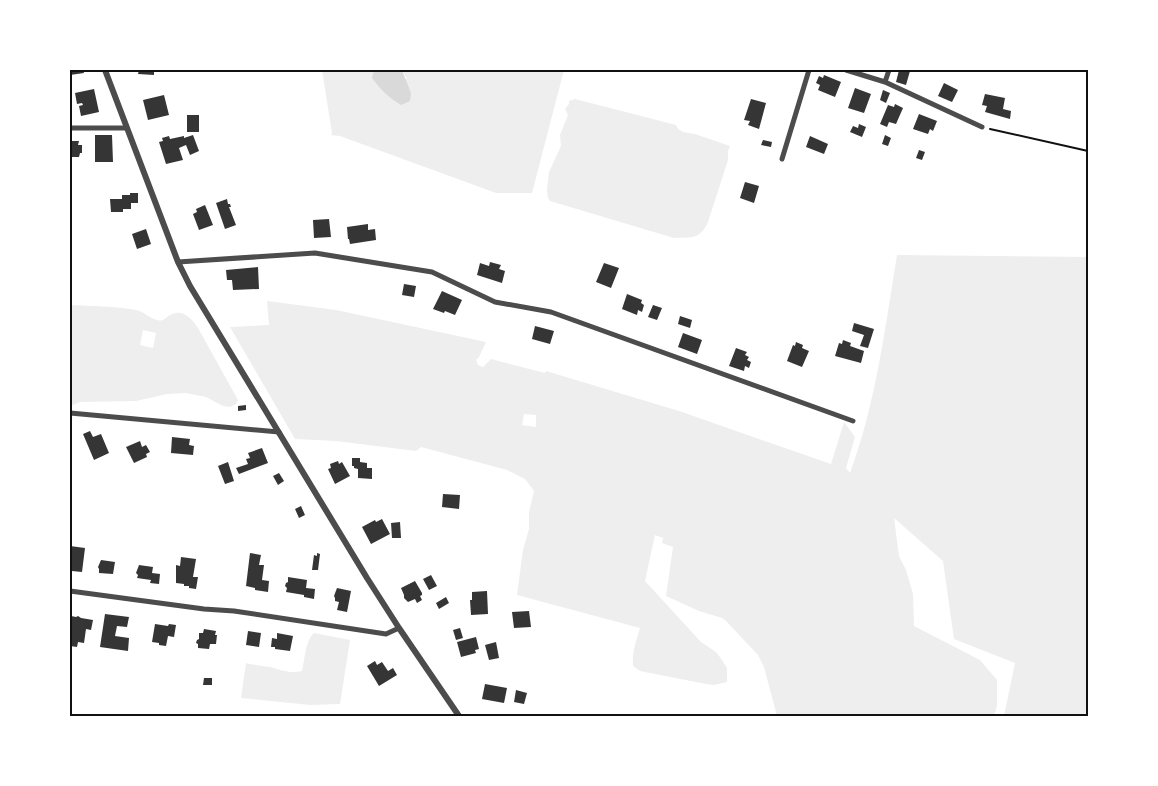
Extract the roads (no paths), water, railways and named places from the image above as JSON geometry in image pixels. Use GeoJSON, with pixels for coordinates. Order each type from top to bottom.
{"type":"FeatureCollection","features":[{"type":"Feature","properties":{"kind":"street"},"geometry":{"type":"LineString","coordinates":[[105,70],[178,262],[190,286],[366,578],[459,716]]}},
{"type":"Feature","properties":{"kind":"street"},"geometry":{"type":"LineString","coordinates":[[782,159],[809,70]]}},
{"type":"Feature","properties":{"kind":"street"},"geometry":{"type":"LineString","coordinates":[[846,70],[885,82],[982,127]]}},
{"type":"Feature","properties":{"kind":"street"},"geometry":{"type":"LineString","coordinates":[[885,82],[889,70]]}},
{"type":"Feature","properties":{"kind":"street"},"geometry":{"type":"LineString","coordinates":[[70,128],[126,128]]}},
{"type":"Feature","properties":{"kind":"street"},"geometry":{"type":"LineString","coordinates":[[178,262],[315,253],[432,272],[495,302],[551,312],[853,422]]}},
{"type":"Feature","properties":{"kind":"street"},"geometry":{"type":"LineString","coordinates":[[70,413],[278,432]]}},
{"type":"Feature","properties":{"kind":"street"},"geometry":{"type":"LineString","coordinates":[[70,591],[204,609],[234,611],[386,634],[399,628]]}}]}
